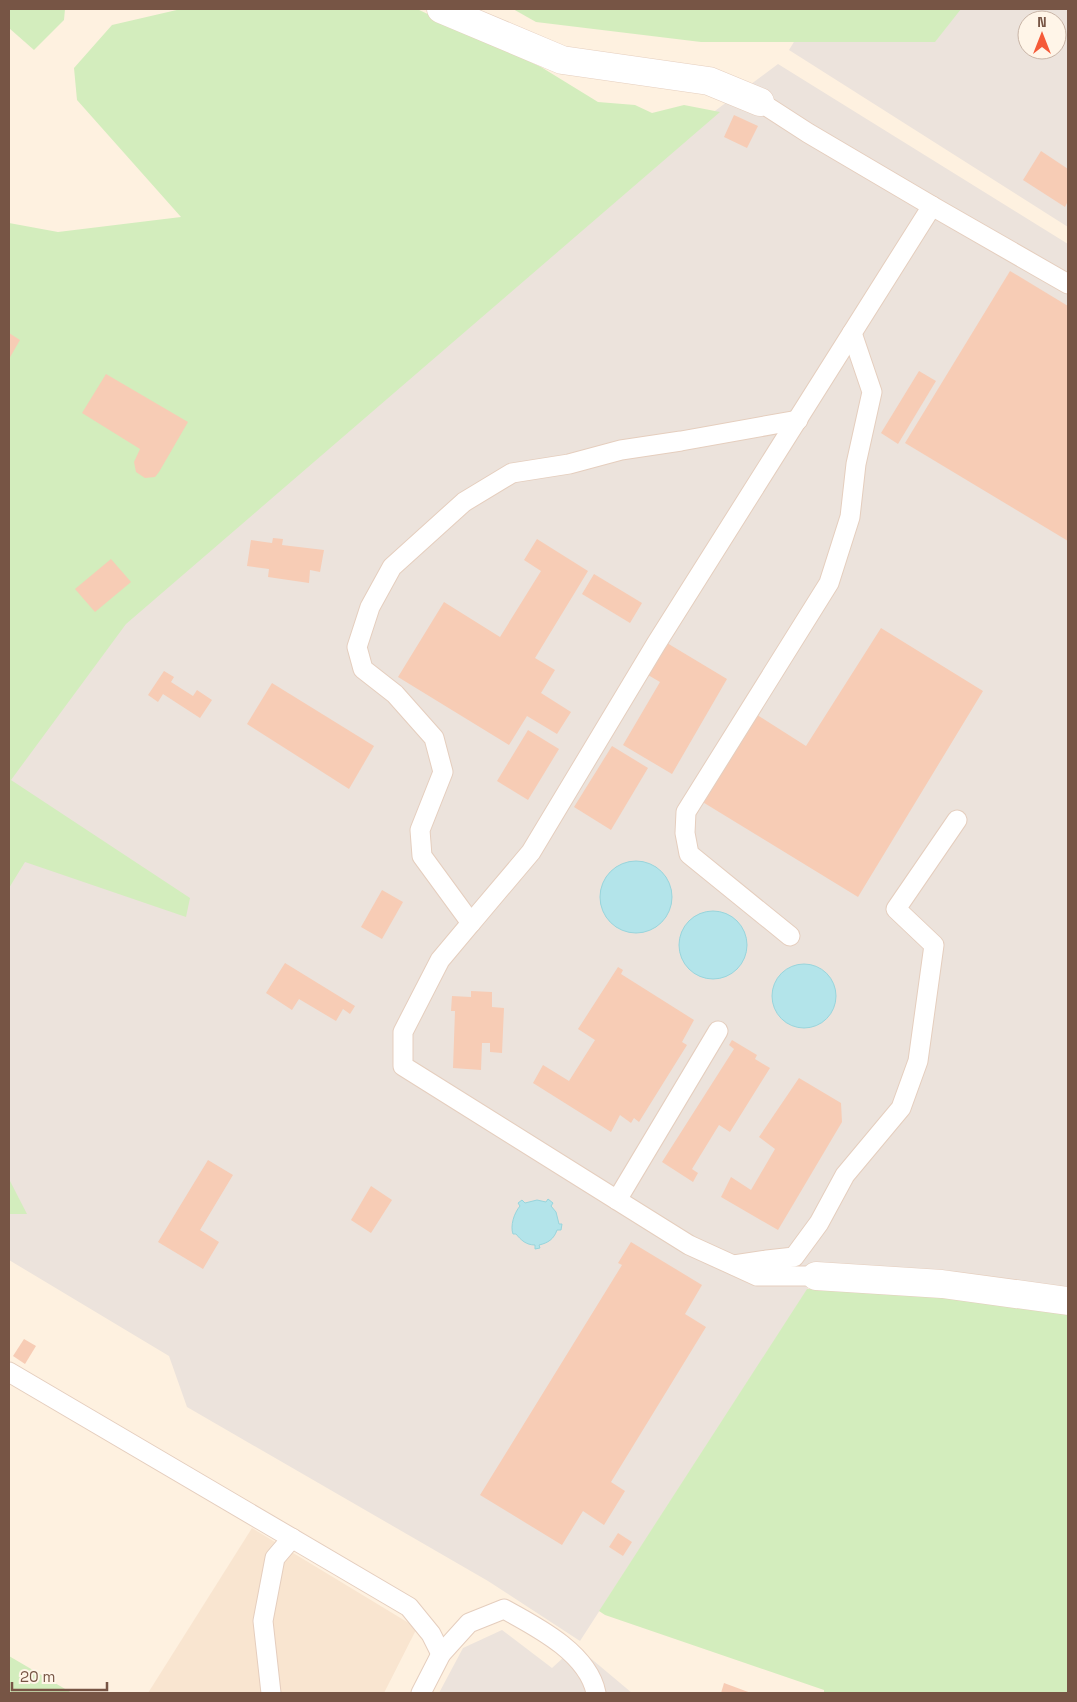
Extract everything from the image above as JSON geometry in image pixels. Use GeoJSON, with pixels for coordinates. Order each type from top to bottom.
{"type":"FeatureCollection","features":[{"type":"Feature","properties":{"kind":"street"},"geometry":{"type":"LineString","coordinates":[[440,9],[562,60],[709,81],[760,102]]}},
{"type":"Feature","properties":{"kind":"street"},"geometry":{"type":"LineString","coordinates":[[816,1276],[942,1284],[1068,1301]]}},
{"type":"Feature","properties":{"kind":"lane"},"geometry":{"type":"LineString","coordinates":[[760,102],[808,133],[1068,284]]}},
{"type":"Feature","properties":{"kind":"lane"},"geometry":{"type":"LineString","coordinates":[[816,1276],[757,1276],[689,1245],[404,1066],[404,1032],[440,960],[531,852],[656,644],[932,206]]}},
{"type":"Feature","properties":{"kind":"lane"},"geometry":{"type":"LineString","coordinates":[[790,936],[689,854],[684,833],[686,812],[829,583],[850,517],[856,464],[872,392],[852,333]]}},
{"type":"Feature","properties":{"kind":"lane"},"geometry":{"type":"LineString","coordinates":[[471,923],[422,856],[420,830],[443,772],[434,738],[395,694],[363,668],[357,646],[370,607],[392,567],[464,502],[512,473],[569,464],[621,450],[798,420]]}},
{"type":"Feature","properties":{"kind":"lane"},"geometry":{"type":"LineString","coordinates":[[734,1265],[794,1257],[819,1223],[845,1175],[901,1108],[918,1061],[934,945],[896,910],[958,820]]}},
{"type":"Feature","properties":{"kind":"lane"},"geometry":{"type":"LineString","coordinates":[[617,1200],[718,1031]]}},
{"type":"Feature","properties":{"kind":"lane"},"geometry":{"type":"LineString","coordinates":[[9,1372],[409,1606],[432,1634],[441,1654]]}},
{"type":"Feature","properties":{"kind":"lane"},"geometry":{"type":"LineString","coordinates":[[270,1693],[263,1621],[275,1558],[292,1538]]}},
{"type":"Feature","properties":{"kind":"lane"},"geometry":{"type":"LineString","coordinates":[[422,1693],[441,1654],[469,1623],[504,1609],[542,1630],[577,1656],[598,1692]]}},
{"type":"Feature","properties":{"kind":"shaded area"},"geometry":{"type":"Polygon","coordinates":[[[814,9],[1068,9],[1068,227],[789,50],[814,9]]]}},
{"type":"Feature","properties":{"kind":"shaded area"},"geometry":{"type":"Polygon","coordinates":[[[778,64],[1068,244],[1068,1294],[816,1276],[580,1641],[488,1581],[187,1407],[169,1356],[9,1260],[9,635],[778,64]]]}},
{"type":"Feature","properties":{"kind":"shaded area"},"geometry":{"type":"Polygon","coordinates":[[[252,1528],[417,1628],[384,1693],[148,1693],[252,1528]]]}},
{"type":"Feature","properties":{"kind":"shaded area"},"geometry":{"type":"Polygon","coordinates":[[[502,1630],[552,1668],[576,1646],[632,1693],[439,1693],[463,1648],[502,1630]]]}},
{"type":"Feature","properties":{"kind":"green space"},"geometry":{"type":"Polygon","coordinates":[[[9,9],[65,9],[64,20],[34,50],[9,28],[9,9]]]}},
{"type":"Feature","properties":{"kind":"green space"},"geometry":{"type":"Polygon","coordinates":[[[181,9],[417,9],[541,67],[598,102],[635,105],[652,113],[684,105],[720,112],[126,624],[11,780],[190,898],[186,917],[25,862],[9,888],[9,223],[58,232],[181,217],[77,100],[74,68],[112,25],[181,9]]]}},
{"type":"Feature","properties":{"kind":"green space"},"geometry":{"type":"Polygon","coordinates":[[[513,9],[961,9],[935,42],[701,42],[536,22],[513,9]]]}},
{"type":"Feature","properties":{"kind":"green space"},"geometry":{"type":"Polygon","coordinates":[[[9,1179],[27,1214],[9,1214],[9,1179]]]}},
{"type":"Feature","properties":{"kind":"green space"},"geometry":{"type":"Polygon","coordinates":[[[807,1289],[941,1291],[1068,1310],[1068,1693],[824,1693],[824,1690],[605,1615],[599,1611],[807,1289]]]}},
{"type":"Feature","properties":{"kind":"green space"},"geometry":{"type":"Polygon","coordinates":[[[9,1656],[72,1693],[9,1693],[9,1656]]]}},
{"type":"Feature","properties":{"kind":"water"},"geometry":{"type":"Polygon","coordinates":[[[643,861],[662,871],[670,883],[672,897],[670,911],[662,923],[650,931],[629,933],[610,923],[602,911],[600,890],[610,871],[622,863],[643,861]]]}},
{"type":"Feature","properties":{"kind":"water"},"geometry":{"type":"Polygon","coordinates":[[[713,911],[726,914],[737,921],[744,932],[747,945],[744,958],[737,969],[726,976],[713,979],[700,976],[689,969],[682,958],[679,945],[682,932],[689,921],[700,914],[713,911]]]}},
{"type":"Feature","properties":{"kind":"water"},"geometry":{"type":"Polygon","coordinates":[[[804,964],[822,970],[830,978],[836,996],[830,1014],[822,1022],[804,1028],[786,1022],[778,1014],[772,996],[778,978],[786,970],[804,964]]]}},
{"type":"Feature","properties":{"kind":"water"},"geometry":{"type":"Polygon","coordinates":[[[548,1199],[553,1203],[551,1206],[556,1212],[559,1224],[562,1224],[561,1230],[557,1230],[550,1240],[539,1245],[540,1248],[535,1249],[535,1245],[526,1243],[516,1234],[513,1234],[513,1220],[520,1206],[518,1203],[522,1200],[525,1203],[537,1200],[546,1202],[548,1199]]]}},
{"type":"Feature","properties":{"kind":"building"},"geometry":{"type":"Polygon","coordinates":[[[734,115],[758,126],[747,148],[724,137],[734,115]]]}},
{"type":"Feature","properties":{"kind":"building"},"geometry":{"type":"Polygon","coordinates":[[[1041,151],[1068,169],[1068,201],[1065,207],[1023,180],[1041,151]]]}},
{"type":"Feature","properties":{"kind":"building"},"geometry":{"type":"Polygon","coordinates":[[[1010,271],[1068,306],[1068,541],[905,443],[1010,271]]]}},
{"type":"Feature","properties":{"kind":"building"},"geometry":{"type":"Polygon","coordinates":[[[9,333],[20,340],[9,359],[9,333]]]}},
{"type":"Feature","properties":{"kind":"building"},"geometry":{"type":"Polygon","coordinates":[[[919,371],[936,381],[898,444],[881,433],[919,371]]]}},
{"type":"Feature","properties":{"kind":"building"},"geometry":{"type":"Polygon","coordinates":[[[106,374],[188,422],[155,477],[145,478],[136,472],[134,462],[140,449],[82,413],[106,374]]]}},
{"type":"Feature","properties":{"kind":"building"},"geometry":{"type":"Polygon","coordinates":[[[273,538],[283,539],[282,545],[324,550],[320,572],[310,570],[309,583],[268,577],[269,569],[247,566],[251,540],[272,543],[273,538]]]}},
{"type":"Feature","properties":{"kind":"building"},"geometry":{"type":"Polygon","coordinates":[[[537,539],[588,571],[535,658],[555,670],[541,693],[571,712],[557,734],[527,716],[509,745],[398,677],[444,602],[500,637],[541,571],[524,560],[537,539]]]}},
{"type":"Feature","properties":{"kind":"building"},"geometry":{"type":"Polygon","coordinates":[[[111,559],[131,582],[95,612],[75,589],[111,559]]]}},
{"type":"Feature","properties":{"kind":"building"},"geometry":{"type":"Polygon","coordinates":[[[594,574],[642,603],[630,623],[582,594],[594,574]]]}},
{"type":"Feature","properties":{"kind":"building"},"geometry":{"type":"Polygon","coordinates":[[[881,628],[983,691],[858,897],[701,801],[754,713],[806,746],[881,628]]]}},
{"type":"Feature","properties":{"kind":"building"},"geometry":{"type":"Polygon","coordinates":[[[667,643],[727,679],[672,774],[623,745],[660,682],[648,675],[667,643]]]}},
{"type":"Feature","properties":{"kind":"building"},"geometry":{"type":"Polygon","coordinates":[[[164,671],[174,677],[171,682],[193,696],[197,690],[212,700],[200,718],[163,694],[158,702],[148,695],[164,671]]]}},
{"type":"Feature","properties":{"kind":"building"},"geometry":{"type":"Polygon","coordinates":[[[272,683],[374,746],[349,789],[247,724],[272,683]]]}},
{"type":"Feature","properties":{"kind":"building"},"geometry":{"type":"Polygon","coordinates":[[[528,730],[559,749],[528,800],[497,781],[528,730]]]}},
{"type":"Feature","properties":{"kind":"building"},"geometry":{"type":"Polygon","coordinates":[[[612,746],[648,768],[611,830],[574,807],[612,746]]]}},
{"type":"Feature","properties":{"kind":"building"},"geometry":{"type":"Polygon","coordinates":[[[382,890],[403,902],[382,939],[361,927],[382,890]]]}},
{"type":"Feature","properties":{"kind":"building"},"geometry":{"type":"Polygon","coordinates":[[[285,963],[355,1006],[350,1014],[343,1009],[336,1021],[299,999],[292,1010],[266,993],[285,963]]]}},
{"type":"Feature","properties":{"kind":"building"},"geometry":{"type":"Polygon","coordinates":[[[618,967],[623,970],[621,974],[694,1020],[682,1042],[687,1045],[639,1122],[634,1118],[631,1123],[620,1115],[611,1132],[533,1083],[543,1065],[569,1081],[595,1040],[578,1029],[618,967]]]}},
{"type":"Feature","properties":{"kind":"building"},"geometry":{"type":"Polygon","coordinates":[[[471,991],[492,992],[492,1007],[504,1008],[502,1053],[490,1052],[490,1043],[482,1043],[481,1070],[453,1068],[455,1011],[451,1011],[452,996],[471,997],[471,991]]]}},
{"type":"Feature","properties":{"kind":"building"},"geometry":{"type":"Polygon","coordinates":[[[732,1040],[757,1055],[755,1059],[770,1068],[730,1132],[719,1125],[692,1169],[698,1173],[693,1182],[662,1162],[734,1049],[729,1045],[732,1040]]]}},
{"type":"Feature","properties":{"kind":"building"},"geometry":{"type":"Polygon","coordinates":[[[799,1078],[841,1103],[842,1122],[778,1230],[721,1197],[731,1177],[751,1190],[775,1149],[759,1137],[799,1078]]]}},
{"type":"Feature","properties":{"kind":"building"},"geometry":{"type":"Polygon","coordinates":[[[208,1160],[233,1175],[200,1230],[219,1242],[203,1269],[158,1242],[208,1160]]]}},
{"type":"Feature","properties":{"kind":"building"},"geometry":{"type":"Polygon","coordinates":[[[371,1186],[392,1200],[371,1233],[351,1220],[371,1186]]]}},
{"type":"Feature","properties":{"kind":"building"},"geometry":{"type":"Polygon","coordinates":[[[631,1242],[702,1285],[685,1314],[706,1327],[611,1482],[625,1491],[604,1525],[583,1511],[562,1545],[480,1495],[622,1265],[618,1263],[631,1242]]]}},
{"type":"Feature","properties":{"kind":"building"},"geometry":{"type":"Polygon","coordinates":[[[24,1339],[36,1346],[25,1364],[13,1356],[24,1339]]]}},
{"type":"Feature","properties":{"kind":"building"},"geometry":{"type":"Polygon","coordinates":[[[618,1533],[632,1542],[623,1556],[609,1547],[618,1533]]]}},
{"type":"Feature","properties":{"kind":"building"},"geometry":{"type":"Polygon","coordinates":[[[724,1683],[751,1693],[721,1693],[724,1683]]]}}]}
